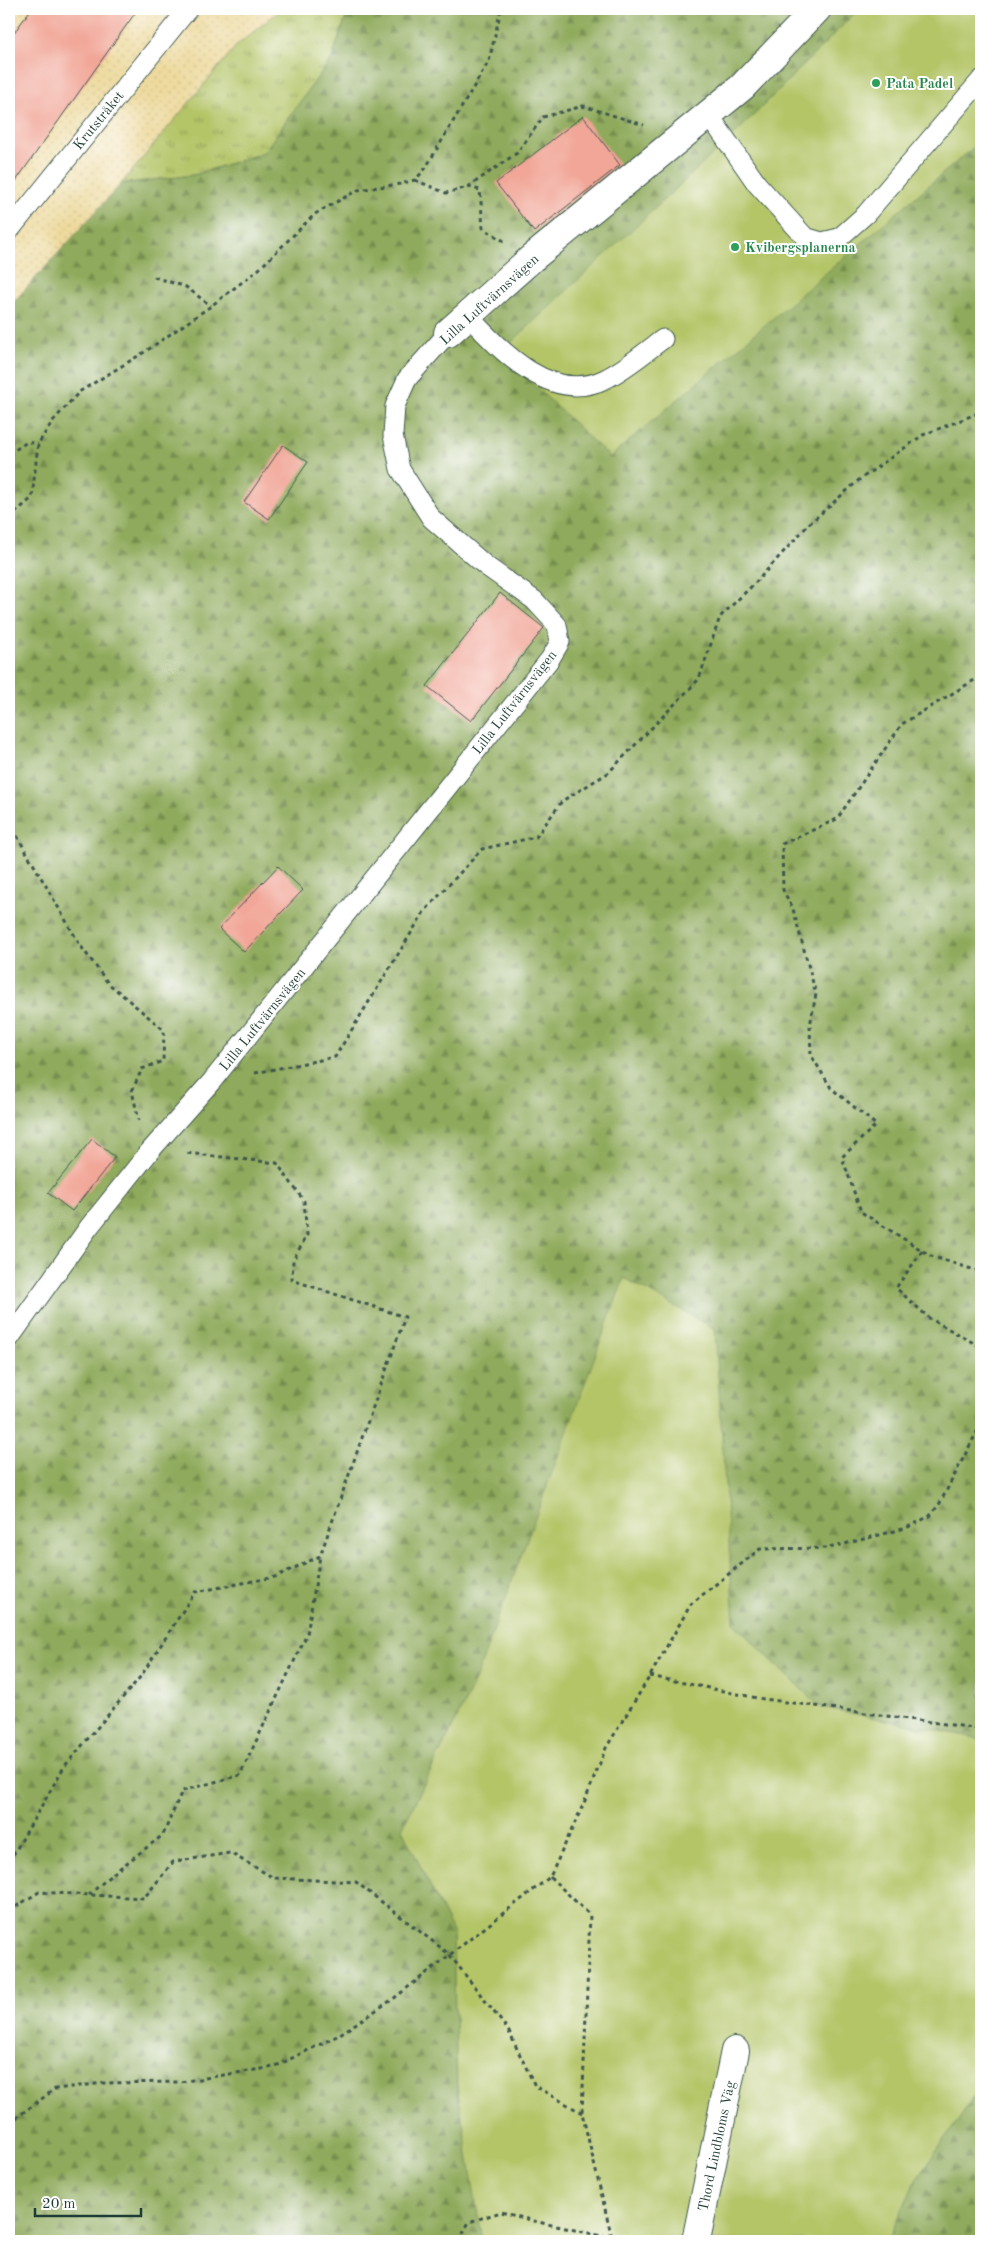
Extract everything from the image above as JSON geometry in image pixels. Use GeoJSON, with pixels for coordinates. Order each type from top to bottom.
{"type":"FeatureCollection","features":[{"type":"Feature","properties":{"kind":"street","name":"Lilla Luftvärnsvägen"},"geometry":{"type":"LineString","coordinates":[[448,333],[531,259],[742,87],[817,9]]}},
{"type":"Feature","properties":{"kind":"street","name":"Thord Lindbloms Väg"},"geometry":{"type":"LineString","coordinates":[[696,2241],[736,2050]]}},
{"type":"Feature","properties":{"kind":"lane","name":"Krutstråket"},"geometry":{"type":"LineString","coordinates":[[9,231],[188,9]]}},
{"type":"Feature","properties":{"kind":"lane"},"geometry":{"type":"LineString","coordinates":[[709,115],[757,184],[805,237],[822,242],[839,238],[866,214],[981,80]]}},
{"type":"Feature","properties":{"kind":"lane"},"geometry":{"type":"LineString","coordinates":[[468,316],[520,365],[548,382],[581,386],[605,379],[663,339]]}},
{"type":"Feature","properties":{"kind":"lane","name":"Lilla Luftvärnsvägen"},"geometry":{"type":"LineString","coordinates":[[9,1339],[88,1227],[150,1151],[212,1081],[550,659],[560,642],[557,625],[534,600],[486,566],[431,518],[400,469],[392,435],[395,406],[407,379],[448,333]]}},
{"type":"Feature","properties":{"kind":"path"},"geometry":{"type":"LineString","coordinates":[[9,518],[32,498],[38,444],[53,421],[80,392],[143,353],[211,306],[258,270],[315,214],[358,190],[415,180],[425,169],[490,61],[501,9]]}},
{"type":"Feature","properties":{"kind":"path"},"geometry":{"type":"LineString","coordinates":[[415,180],[446,193],[468,187],[517,153],[543,117],[583,106],[641,124],[678,141]]}},
{"type":"Feature","properties":{"kind":"path"},"geometry":{"type":"LineString","coordinates":[[468,187],[480,190],[483,228],[531,259]]}},
{"type":"Feature","properties":{"kind":"path"},"geometry":{"type":"LineString","coordinates":[[154,277],[186,287],[211,306]]}},
{"type":"Feature","properties":{"kind":"path"},"geometry":{"type":"LineString","coordinates":[[212,1081],[335,1057],[424,912],[482,849],[536,837],[562,801],[608,773],[699,679],[720,617],[817,517],[859,480],[923,435],[981,412]]}},
{"type":"Feature","properties":{"kind":"path"},"geometry":{"type":"LineString","coordinates":[[9,454],[27,442],[38,444]]}},
{"type":"Feature","properties":{"kind":"path"},"geometry":{"type":"LineString","coordinates":[[981,676],[902,724],[837,819],[782,844],[783,890],[793,909],[816,994],[810,1026],[811,1055],[831,1088],[876,1124],[842,1157],[861,1212],[931,1256],[981,1272]]}},
{"type":"Feature","properties":{"kind":"path"},"geometry":{"type":"LineString","coordinates":[[9,822],[80,945],[108,984],[164,1030],[163,1062],[142,1068],[132,1091],[150,1151],[221,1156],[277,1163],[304,1200],[307,1235],[293,1260],[292,1280],[405,1317],[320,1556],[306,1634],[240,1775],[182,1791],[163,1835],[111,1875],[89,1895]]}},
{"type":"Feature","properties":{"kind":"path"},"geometry":{"type":"LineString","coordinates":[[922,1251],[896,1288],[929,1318],[981,1347]]}},
{"type":"Feature","properties":{"kind":"path"},"geometry":{"type":"LineString","coordinates":[[9,2123],[55,2089],[103,2083],[180,2082],[274,2067],[337,2036],[393,1999],[550,1877],[584,1803],[606,1748],[691,1604],[760,1549],[830,1548],[906,1528],[930,1516],[940,1503],[981,1424]]}},
{"type":"Feature","properties":{"kind":"path"},"geometry":{"type":"LineString","coordinates":[[9,1862],[64,1767],[141,1676],[195,1592],[275,1577],[320,1556]]}},
{"type":"Feature","properties":{"kind":"path"},"geometry":{"type":"LineString","coordinates":[[650,1676],[757,1698],[981,1729]]}},
{"type":"Feature","properties":{"kind":"path"},"geometry":{"type":"LineString","coordinates":[[9,1911],[39,1892],[144,1898],[173,1862],[230,1853],[274,1878],[356,1882],[450,1954],[508,2030],[534,2086],[582,2113]]}},
{"type":"Feature","properties":{"kind":"path"},"geometry":{"type":"LineString","coordinates":[[550,1877],[590,1915],[582,2113],[612,2238]]}},
{"type":"Feature","properties":{"kind":"path"},"geometry":{"type":"LineString","coordinates":[[459,2241],[469,2222],[501,2212],[625,2241]]}},
{"type":"Feature","properties":{"kind":"green space"},"geometry":{"type":"Polygon","coordinates":[[[282,9],[349,9],[332,58],[263,153],[194,175],[121,184],[237,45],[282,9]]]}},
{"type":"Feature","properties":{"kind":"green space"},"geometry":{"type":"Polygon","coordinates":[[[349,9],[859,9],[741,128],[610,456],[981,141],[981,1739],[820,1707],[734,1624],[715,1329],[473,1686],[402,1829],[453,1932],[457,2086],[482,2241],[9,2241],[9,307],[121,184],[194,175],[263,153],[332,58],[349,9]]]}},
{"type":"Feature","properties":{"kind":"green space","name":"Kvibergsplanerna"},"geometry":{"type":"Polygon","coordinates":[[[859,9],[981,9],[981,141],[610,457],[500,353],[741,128],[859,9]]]}},
{"type":"Feature","properties":{"kind":"green space"},"geometry":{"type":"Polygon","coordinates":[[[624,1278],[715,1329],[734,1624],[820,1707],[981,1739],[981,2086],[913,2186],[888,2241],[482,2241],[457,2086],[453,1932],[402,1829],[473,1686],[624,1278]]]}},
{"type":"Feature","properties":{"kind":"green space"},"geometry":{"type":"Polygon","coordinates":[[[981,2086],[981,2241],[888,2241],[913,2186],[981,2086]]]}},
{"type":"Feature","properties":{"kind":"sand"},"geometry":{"type":"Polygon","coordinates":[[[9,9],[282,9],[237,45],[121,184],[9,307],[9,9]]]}},
{"type":"Feature","properties":{"kind":"building"},"geometry":{"type":"Polygon","coordinates":[[[31,9],[138,9],[13,185],[9,181],[9,40],[31,9]]]}},
{"type":"Feature","properties":{"kind":"building"},"geometry":{"type":"Polygon","coordinates":[[[583,116],[620,165],[534,232],[496,183],[583,116]]]}},
{"type":"Feature","properties":{"kind":"building"},"geometry":{"type":"Polygon","coordinates":[[[283,445],[308,462],[269,519],[244,502],[283,445]]]}},
{"type":"Feature","properties":{"kind":"building"},"geometry":{"type":"Polygon","coordinates":[[[500,593],[544,628],[471,721],[427,686],[500,593]]]}},
{"type":"Feature","properties":{"kind":"building"},"geometry":{"type":"Polygon","coordinates":[[[278,866],[303,890],[244,952],[219,929],[278,866]]]}},
{"type":"Feature","properties":{"kind":"building"},"geometry":{"type":"Polygon","coordinates":[[[92,1139],[115,1157],[72,1211],[48,1193],[92,1139]]]}},
{"type":"Feature","properties":{"kind":"place","name":"Pata Padel"},"geometry":{"type":"Point","coordinates":[876,83]}},
{"type":"Feature","properties":{"kind":"place","name":"Kvibergsplanerna"},"geometry":{"type":"Point","coordinates":[735,247]}}]}
